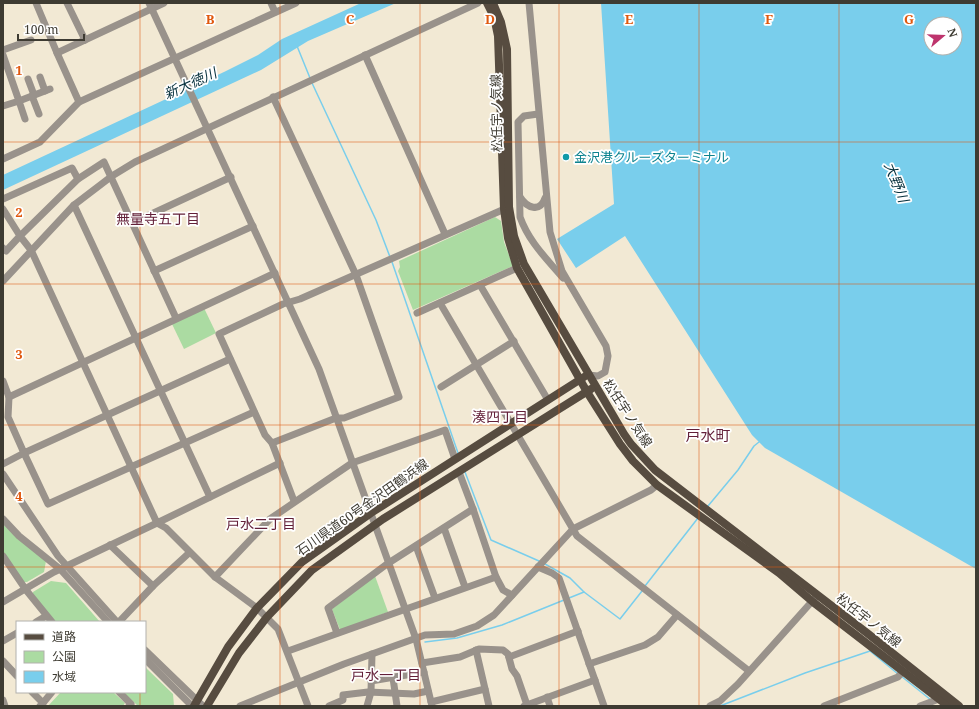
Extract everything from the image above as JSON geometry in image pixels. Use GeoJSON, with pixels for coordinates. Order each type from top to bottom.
{"type":"FeatureCollection","features":[{"type":"Feature","properties":{"kind":"main road","name":"松任宇ノ気線"},"geometry":{"type":"LineString","coordinates":[[487,3],[498,36],[500,52],[508,238],[517,268],[587,392],[620,444],[633,461],[657,485],[704,513]]}},
{"type":"Feature","properties":{"kind":"main road","name":"松任宇ノ気線"},"geometry":{"type":"LineString","coordinates":[[493,3],[501,22],[507,49],[507,208],[514,236],[524,264],[588,375],[628,439],[645,461],[704,513],[779,573],[815,598],[959,706]]}},
{"type":"Feature","properties":{"kind":"main road","name":"石川県道60号金沢田鶴浜線"},"geometry":{"type":"LineString","coordinates":[[196,705],[228,647],[257,608],[302,562],[371,513],[588,375]]}},
{"type":"Feature","properties":{"kind":"main road","name":"石川県道60号金沢田鶴浜線"},"geometry":{"type":"LineString","coordinates":[[207,706],[239,652],[267,617],[312,570],[375,525],[595,386]]}},
{"type":"Feature","properties":{"kind":"main road","name":"松任宇ノ気線"},"geometry":{"type":"LineString","coordinates":[[815,598],[901,674],[934,700],[948,706]]}},
{"type":"Feature","properties":{"kind":"street"},"geometry":{"type":"LineString","coordinates":[[67,3],[85,40]]}},
{"type":"Feature","properties":{"kind":"street"},"geometry":{"type":"LineString","coordinates":[[57,52],[85,40],[150,6],[164,3]]}},
{"type":"Feature","properties":{"kind":"street"},"geometry":{"type":"LineString","coordinates":[[271,3],[275,12]]}},
{"type":"Feature","properties":{"kind":"street"},"geometry":{"type":"LineString","coordinates":[[3,159],[40,142],[79,102],[296,3]]}},
{"type":"Feature","properties":{"kind":"street"},"geometry":{"type":"LineString","coordinates":[[3,281],[74,205],[112,176],[136,162],[321,74],[478,3]]}},
{"type":"Feature","properties":{"kind":"street"},"geometry":{"type":"LineString","coordinates":[[529,3],[548,222],[554,248],[570,285],[606,346],[608,356],[605,372],[598,376],[588,375]]}},
{"type":"Feature","properties":{"kind":"street"},"geometry":{"type":"LineString","coordinates":[[39,4],[57,52],[79,102]]}},
{"type":"Feature","properties":{"kind":"street"},"geometry":{"type":"LineString","coordinates":[[150,6],[197,104],[319,369],[371,513],[387,564],[416,639],[432,704],[485,689]]}},
{"type":"Feature","properties":{"kind":"street"},"geometry":{"type":"LineString","coordinates":[[3,50],[32,40]]}},
{"type":"Feature","properties":{"kind":"street"},"geometry":{"type":"LineString","coordinates":[[3,55],[25,119]]}},
{"type":"Feature","properties":{"kind":"street"},"geometry":{"type":"LineString","coordinates":[[365,55],[445,234]]}},
{"type":"Feature","properties":{"kind":"street"},"geometry":{"type":"LineString","coordinates":[[3,106],[48,90],[40,77]]}},
{"type":"Feature","properties":{"kind":"street"},"geometry":{"type":"LineString","coordinates":[[28,79],[39,114]]}},
{"type":"Feature","properties":{"kind":"street"},"geometry":{"type":"LineString","coordinates":[[272,442],[336,418],[344,418],[399,397],[356,275],[273,97]]}},
{"type":"Feature","properties":{"kind":"street"},"geometry":{"type":"LineString","coordinates":[[538,114],[524,116],[518,122],[520,217],[528,236],[537,250],[570,285]]}},
{"type":"Feature","properties":{"kind":"street"},"geometry":{"type":"LineString","coordinates":[[3,248],[6,251],[78,179],[104,162],[112,176],[176,318]]}},
{"type":"Feature","properties":{"kind":"street"},"geometry":{"type":"LineString","coordinates":[[3,199],[72,168],[78,179]]}},
{"type":"Feature","properties":{"kind":"street"},"geometry":{"type":"LineString","coordinates":[[132,223],[231,178]]}},
{"type":"Feature","properties":{"kind":"street"},"geometry":{"type":"LineString","coordinates":[[519,195],[525,205],[532,208],[539,207],[544,203],[546,196]]}},
{"type":"Feature","properties":{"kind":"street"},"geometry":{"type":"LineString","coordinates":[[74,205],[210,497]]}},
{"type":"Feature","properties":{"kind":"street"},"geometry":{"type":"LineString","coordinates":[[294,502],[272,442],[265,435],[219,334],[283,304],[288,304],[356,275],[445,234],[507,208]]}},
{"type":"Feature","properties":{"kind":"street"},"geometry":{"type":"LineString","coordinates":[[3,209],[31,250],[157,523],[166,528],[189,553],[215,577],[257,608],[278,629],[288,651],[308,706]]}},
{"type":"Feature","properties":{"kind":"street"},"geometry":{"type":"LineString","coordinates":[[154,271],[252,226]]}},
{"type":"Feature","properties":{"kind":"street"},"geometry":{"type":"LineString","coordinates":[[417,313],[517,268]]}},
{"type":"Feature","properties":{"kind":"street"},"geometry":{"type":"LineString","coordinates":[[9,397],[275,273]]}},
{"type":"Feature","properties":{"kind":"street"},"geometry":{"type":"LineString","coordinates":[[480,285],[548,400]]}},
{"type":"Feature","properties":{"kind":"street"},"geometry":{"type":"LineString","coordinates":[[440,303],[577,536],[677,616],[749,670]]}},
{"type":"Feature","properties":{"kind":"street"},"geometry":{"type":"LineString","coordinates":[[441,387],[514,341]]}},
{"type":"Feature","properties":{"kind":"street"},"geometry":{"type":"LineString","coordinates":[[3,464],[230,359]]}},
{"type":"Feature","properties":{"kind":"street"},"geometry":{"type":"LineString","coordinates":[[595,386],[598,376]]}},
{"type":"Feature","properties":{"kind":"street"},"geometry":{"type":"LineString","coordinates":[[3,381],[9,397],[8,417],[48,504],[254,412]]}},
{"type":"Feature","properties":{"kind":"street"},"geometry":{"type":"LineString","coordinates":[[215,577],[270,519],[352,463],[445,430],[455,459]]}},
{"type":"Feature","properties":{"kind":"street"},"geometry":{"type":"LineString","coordinates":[[3,602],[64,568],[280,463]]}},
{"type":"Feature","properties":{"kind":"street"},"geometry":{"type":"LineString","coordinates":[[459,472],[496,577],[503,590],[512,595]]}},
{"type":"Feature","properties":{"kind":"street"},"geometry":{"type":"LineString","coordinates":[[3,474],[58,556],[64,568],[107,621]]}},
{"type":"Feature","properties":{"kind":"street"},"geometry":{"type":"LineString","coordinates":[[240,706],[372,654],[425,635],[454,634],[477,626],[494,615],[573,529],[651,490],[657,485]]}},
{"type":"Feature","properties":{"kind":"street"},"geometry":{"type":"LineString","coordinates":[[337,633],[328,608],[387,564],[473,509]]}},
{"type":"Feature","properties":{"kind":"street"},"geometry":{"type":"LineString","coordinates":[[3,519],[19,536],[64,568],[117,621]]}},
{"type":"Feature","properties":{"kind":"street"},"geometry":{"type":"LineString","coordinates":[[444,528],[465,587]]}},
{"type":"Feature","properties":{"kind":"street"},"geometry":{"type":"LineString","coordinates":[[110,545],[153,586]]}},
{"type":"Feature","properties":{"kind":"street"},"geometry":{"type":"LineString","coordinates":[[416,546],[435,598]]}},
{"type":"Feature","properties":{"kind":"street"},"geometry":{"type":"LineString","coordinates":[[119,621],[153,586],[189,553]]}},
{"type":"Feature","properties":{"kind":"street"},"geometry":{"type":"LineString","coordinates":[[3,556],[26,590],[51,621]]}},
{"type":"Feature","properties":{"kind":"street"},"geometry":{"type":"LineString","coordinates":[[538,567],[559,578],[604,706]]}},
{"type":"Feature","properties":{"kind":"street"},"geometry":{"type":"LineString","coordinates":[[288,651],[496,577]]}},
{"type":"Feature","properties":{"kind":"street"},"geometry":{"type":"LineString","coordinates":[[710,706],[720,701],[815,598]]}},
{"type":"Feature","properties":{"kind":"street"},"geometry":{"type":"LineString","coordinates":[[38,621],[46,616]]}},
{"type":"Feature","properties":{"kind":"street"},"geometry":{"type":"LineString","coordinates":[[589,664],[645,644],[658,637],[677,616]]}},
{"type":"Feature","properties":{"kind":"street"},"geometry":{"type":"LineString","coordinates":[[509,657],[578,631]]}},
{"type":"Feature","properties":{"kind":"street"},"geometry":{"type":"LineString","coordinates":[[3,641],[16,634]]}},
{"type":"Feature","properties":{"kind":"street"},"geometry":{"type":"LineString","coordinates":[[422,663],[460,657],[479,649],[503,650],[509,657],[512,669],[517,676],[526,705],[594,680]]}},
{"type":"Feature","properties":{"kind":"street"},"geometry":{"type":"LineString","coordinates":[[476,650],[489,706]]}},
{"type":"Feature","properties":{"kind":"street"},"geometry":{"type":"LineString","coordinates":[[146,651],[196,705]]}},
{"type":"Feature","properties":{"kind":"street"},"geometry":{"type":"LineString","coordinates":[[368,706],[371,692],[372,654]]}},
{"type":"Feature","properties":{"kind":"street"},"geometry":{"type":"LineString","coordinates":[[146,660],[196,705]]}},
{"type":"Feature","properties":{"kind":"street"},"geometry":{"type":"LineString","coordinates":[[4,665],[16,675]]}},
{"type":"Feature","properties":{"kind":"street"},"geometry":{"type":"LineString","coordinates":[[371,681],[424,672]]}},
{"type":"Feature","properties":{"kind":"street"},"geometry":{"type":"LineString","coordinates":[[824,706],[901,674]]}},
{"type":"Feature","properties":{"kind":"street"},"geometry":{"type":"LineString","coordinates":[[393,678],[398,706]]}},
{"type":"Feature","properties":{"kind":"street"},"geometry":{"type":"LineString","coordinates":[[328,706],[338,704],[343,700],[343,695],[371,692],[414,694],[428,691]]}},
{"type":"Feature","properties":{"kind":"street"},"geometry":{"type":"LineString","coordinates":[[33,693],[42,705],[51,693]]}},
{"type":"Feature","properties":{"kind":"street"},"geometry":{"type":"LineString","coordinates":[[120,693],[131,704],[129,706]]}},
{"type":"Feature","properties":{"kind":"street"},"geometry":{"type":"LineString","coordinates":[[547,697],[550,706]]}},
{"type":"Feature","properties":{"kind":"street"},"geometry":{"type":"LineString","coordinates":[[3,700],[5,706]]}},
{"type":"Feature","properties":{"kind":"street"},"geometry":{"type":"LineString","coordinates":[[920,706],[934,700]]}},
{"type":"Feature","properties":{"kind":"green space"},"geometry":{"type":"Polygon","coordinates":[[[495,217],[501,221],[504,242],[513,266],[413,310],[398,271],[400,267],[399,261],[495,217]]]}},
{"type":"Feature","properties":{"kind":"green space"},"geometry":{"type":"Polygon","coordinates":[[[204,308],[216,333],[184,349],[172,324],[204,308]]]}},
{"type":"Feature","properties":{"kind":"green space"},"geometry":{"type":"Polygon","coordinates":[[[3,524],[46,561],[44,572],[27,582],[23,582],[3,553],[3,524]]]}},
{"type":"Feature","properties":{"kind":"green space"},"geometry":{"type":"Polygon","coordinates":[[[375,576],[388,612],[340,630],[332,609],[375,576]]]}},
{"type":"Feature","properties":{"kind":"green space"},"geometry":{"type":"Polygon","coordinates":[[[51,581],[66,583],[99,621],[54,621],[32,595],[33,592],[51,581]]]}},
{"type":"Feature","properties":{"kind":"green space"},"geometry":{"type":"Polygon","coordinates":[[[146,668],[173,694],[174,706],[138,706],[124,693],[146,693],[146,668]]]}},
{"type":"Feature","properties":{"kind":"green space"},"geometry":{"type":"Polygon","coordinates":[[[60,693],[114,693],[125,703],[123,706],[48,706],[60,693]]]}},
{"type":"Feature","properties":{"kind":"water"},"geometry":{"type":"Polygon","coordinates":[[[361,3],[396,3],[308,41],[261,70],[3,190],[3,175],[224,72],[258,55],[282,39],[361,3]]]}},
{"type":"Feature","properties":{"kind":"water","name":"大野川"},"geometry":{"type":"Polygon","coordinates":[[[601,3],[976,3],[976,569],[765,448],[752,435],[625,236],[576,268],[557,239],[614,204],[601,3]]]}},
{"type":"Feature","properties":{"kind":"waterway"},"geometry":{"type":"LineString","coordinates":[[297,46],[310,78]]}},
{"type":"Feature","properties":{"kind":"waterway"},"geometry":{"type":"LineString","coordinates":[[312,83],[376,220],[390,257]]}},
{"type":"Feature","properties":{"kind":"waterway"},"geometry":{"type":"LineString","coordinates":[[392,262],[458,453]]}},
{"type":"Feature","properties":{"kind":"waterway"},"geometry":{"type":"LineString","coordinates":[[708,506],[738,470],[754,446],[759,442]]}},
{"type":"Feature","properties":{"kind":"waterway"},"geometry":{"type":"LineString","coordinates":[[465,472],[491,540],[539,561]]}},
{"type":"Feature","properties":{"kind":"waterway"},"geometry":{"type":"LineString","coordinates":[[645,586],[698,518]]}},
{"type":"Feature","properties":{"kind":"waterway"},"geometry":{"type":"LineString","coordinates":[[545,564],[570,578],[584,592],[620,619],[642,591]]}},
{"type":"Feature","properties":{"kind":"waterway"},"geometry":{"type":"LineString","coordinates":[[569,598],[584,592]]}},
{"type":"Feature","properties":{"kind":"waterway"},"geometry":{"type":"LineString","coordinates":[[425,642],[457,638],[502,625],[564,600]]}},
{"type":"Feature","properties":{"kind":"waterway"},"geometry":{"type":"LineString","coordinates":[[720,706],[805,673],[870,651],[898,674]]}},
{"type":"Feature","properties":{"kind":"waterway"},"geometry":{"type":"LineString","coordinates":[[901,676],[931,700]]}},
{"type":"Feature","properties":{"kind":"place","name":"金沢港クルーズターミナル"},"geometry":{"type":"Point","coordinates":[566,157]}},
{"type":"Feature","properties":{"kind":"district","name":"無量寺五丁目"},"geometry":{"type":"Point","coordinates":[158,218]}},
{"type":"Feature","properties":{"kind":"district","name":"湊四丁目"},"geometry":{"type":"Point","coordinates":[500,416]}},
{"type":"Feature","properties":{"kind":"district","name":"戸水町"},"geometry":{"type":"Point","coordinates":[708,435]}},
{"type":"Feature","properties":{"kind":"district","name":"戸水二丁目"},"geometry":{"type":"Point","coordinates":[261,523]}},
{"type":"Feature","properties":{"kind":"district","name":"戸水一丁目"},"geometry":{"type":"Point","coordinates":[386,674]}},
{"type":"Feature","properties":{"kind":"water label","name":"新大徳川"},"geometry":{"type":"Point","coordinates":[190,83]}}]}
